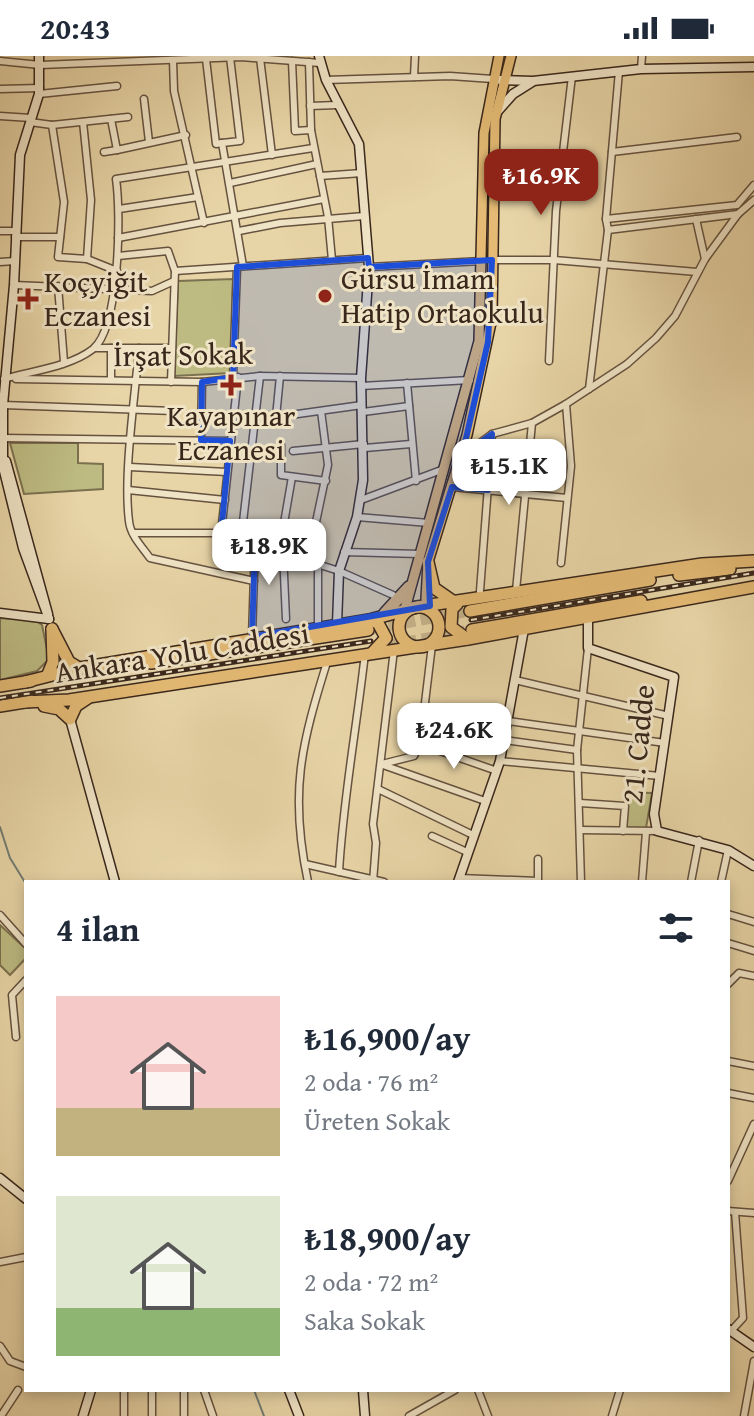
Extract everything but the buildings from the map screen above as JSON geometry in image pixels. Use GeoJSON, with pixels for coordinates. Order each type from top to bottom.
{"type":"FeatureCollection","features":[{"type":"Feature","properties":{"kind":"highway"},"geometry":{"type":"LineString","coordinates":[[424,558],[434,588],[457,604]]}},
{"type":"Feature","properties":{"kind":"highway"},"geometry":{"type":"LineString","coordinates":[[25,682],[80,668],[252,637],[337,624],[373,622],[403,613],[515,593],[702,564],[754,564]]}},
{"type":"Feature","properties":{"kind":"highway"},"geometry":{"type":"LineString","coordinates":[[470,611],[754,564]]}},
{"type":"Feature","properties":{"kind":"highway"},"geometry":{"type":"LineString","coordinates":[[373,622],[409,587]]}},
{"type":"Feature","properties":{"kind":"highway"},"geometry":{"type":"LineString","coordinates":[[457,604],[452,609],[451,627],[470,634],[588,619],[754,587]]}},
{"type":"Feature","properties":{"kind":"highway"},"geometry":{"type":"LineString","coordinates":[[24,702],[91,696],[370,651],[427,646],[470,634],[706,591],[754,587]]}},
{"type":"Feature","properties":{"kind":"highway"},"geometry":{"type":"LineString","coordinates":[[403,613],[399,627],[402,637],[411,645],[427,646],[436,637],[439,626],[427,610]]}},
{"type":"Feature","properties":{"kind":"highway"},"geometry":{"type":"LineString","coordinates":[[370,651],[386,638],[378,623],[373,622]]}},
{"type":"Feature","properties":{"kind":"highway","name":"Ankara Yolu Caddesi"},"geometry":{"type":"LineString","coordinates":[[0,686],[373,622]]}},
{"type":"Feature","properties":{"kind":"highway"},"geometry":{"type":"LineString","coordinates":[[50,624],[69,662],[80,668]]}},
{"type":"Feature","properties":{"kind":"highway"},"geometry":{"type":"LineString","coordinates":[[48,674],[53,662],[50,624]]}},
{"type":"Feature","properties":{"kind":"highway","name":"Ankara Yolu Caddesi"},"geometry":{"type":"LineString","coordinates":[[0,707],[370,651]]}},
{"type":"Feature","properties":{"kind":"highway"},"geometry":{"type":"LineString","coordinates":[[0,707],[52,707],[70,719],[76,706],[91,696]]}},
{"type":"Feature","properties":{"kind":"main road"},"geometry":{"type":"LineString","coordinates":[[403,613],[409,587],[452,487],[488,342],[484,133],[499,56]]}},
{"type":"Feature","properties":{"kind":"main road"},"geometry":{"type":"LineString","coordinates":[[427,610],[424,558],[429,523],[470,380],[481,323],[497,112],[511,56]]}},
{"type":"Feature","properties":{"kind":"main road"},"geometry":{"type":"LineString","coordinates":[[0,613],[50,624],[6,489],[1,438],[14,285],[20,155],[39,91],[40,60]]}},
{"type":"Feature","properties":{"kind":"main road"},"geometry":{"type":"LineString","coordinates":[[320,60],[337,105],[354,130],[362,173],[369,262],[361,382],[365,446],[361,500],[339,571],[337,624]]}},
{"type":"Feature","properties":{"kind":"main road"},"geometry":{"type":"LineString","coordinates":[[493,79],[533,81],[641,69],[754,67]]}},
{"type":"Feature","properties":{"kind":"main road"},"geometry":{"type":"LineString","coordinates":[[497,112],[513,94],[533,81]]}},
{"type":"Feature","properties":{"kind":"main road"},"geometry":{"type":"LineString","coordinates":[[588,619],[588,648]]}},
{"type":"Feature","properties":{"kind":"main road"},"geometry":{"type":"LineString","coordinates":[[459,880],[498,766],[524,629]]}},
{"type":"Feature","properties":{"kind":"main road","name":"21. Cadde"},"geometry":{"type":"LineString","coordinates":[[588,648],[668,672],[674,677],[654,814],[657,831],[728,850],[754,866]]}},
{"type":"Feature","properties":{"kind":"main road"},"geometry":{"type":"LineString","coordinates":[[70,719],[114,880]]}},
{"type":"Feature","properties":{"kind":"main road"},"geometry":{"type":"LineString","coordinates":[[0,1178],[24,1197]]}},
{"type":"Feature","properties":{"kind":"main road"},"geometry":{"type":"LineString","coordinates":[[730,1330],[754,1347]]}},
{"type":"Feature","properties":{"kind":"main road"},"geometry":{"type":"LineString","coordinates":[[83,1416],[88,1392]]}},
{"type":"Feature","properties":{"kind":"main road"},"geometry":{"type":"LineString","coordinates":[[291,1392],[299,1416]]}},
{"type":"Feature","properties":{"kind":"main road"},"geometry":{"type":"LineString","coordinates":[[363,1392],[365,1416]]}},
{"type":"Feature","properties":{"kind":"street"},"geometry":{"type":"LineString","coordinates":[[414,77],[415,56]]}},
{"type":"Feature","properties":{"kind":"street"},"geometry":{"type":"LineString","coordinates":[[641,69],[642,56]]}},
{"type":"Feature","properties":{"kind":"street"},"geometry":{"type":"LineString","coordinates":[[0,61],[173,60],[196,57],[320,60]]}},
{"type":"Feature","properties":{"kind":"street"},"geometry":{"type":"LineString","coordinates":[[206,59],[216,144],[240,141],[230,57]]}},
{"type":"Feature","properties":{"kind":"street"},"geometry":{"type":"LineString","coordinates":[[260,58],[272,155]]}},
{"type":"Feature","properties":{"kind":"street"},"geometry":{"type":"LineString","coordinates":[[173,60],[174,91],[204,223]]}},
{"type":"Feature","properties":{"kind":"street"},"geometry":{"type":"LineString","coordinates":[[292,61],[295,131],[311,130]]}},
{"type":"Feature","properties":{"kind":"street"},"geometry":{"type":"LineString","coordinates":[[309,62],[313,148],[328,217],[332,260]]}},
{"type":"Feature","properties":{"kind":"street"},"geometry":{"type":"LineString","coordinates":[[589,389],[608,230],[606,219],[619,71]]}},
{"type":"Feature","properties":{"kind":"street"},"geometry":{"type":"LineString","coordinates":[[549,361],[560,161],[572,76]]}},
{"type":"Feature","properties":{"kind":"street"},"geometry":{"type":"LineString","coordinates":[[326,80],[414,77],[493,79]]}},
{"type":"Feature","properties":{"kind":"street"},"geometry":{"type":"LineString","coordinates":[[0,89],[39,91],[117,86]]}},
{"type":"Feature","properties":{"kind":"street"},"geometry":{"type":"LineString","coordinates":[[144,99],[149,142]]}},
{"type":"Feature","properties":{"kind":"street"},"geometry":{"type":"LineString","coordinates":[[310,106],[337,105]]}},
{"type":"Feature","properties":{"kind":"street"},"geometry":{"type":"LineString","coordinates":[[0,116],[52,125],[128,117]]}},
{"type":"Feature","properties":{"kind":"street"},"geometry":{"type":"LineString","coordinates":[[111,119],[117,150]]}},
{"type":"Feature","properties":{"kind":"street"},"geometry":{"type":"LineString","coordinates":[[83,122],[91,200],[87,259]]}},
{"type":"Feature","properties":{"kind":"street"},"geometry":{"type":"LineString","coordinates":[[52,125],[64,202],[58,257],[87,259],[117,271]]}},
{"type":"Feature","properties":{"kind":"street"},"geometry":{"type":"LineString","coordinates":[[104,152],[186,135]]}},
{"type":"Feature","properties":{"kind":"street"},"geometry":{"type":"LineString","coordinates":[[612,152],[737,137]]}},
{"type":"Feature","properties":{"kind":"street"},"geometry":{"type":"LineString","coordinates":[[221,533],[236,377],[240,267],[237,217],[222,143]]}},
{"type":"Feature","properties":{"kind":"street"},"geometry":{"type":"LineString","coordinates":[[95,348],[117,271],[119,209],[116,179],[313,148]]}},
{"type":"Feature","properties":{"kind":"street"},"geometry":{"type":"LineString","coordinates":[[261,157],[265,176]]}},
{"type":"Feature","properties":{"kind":"street"},"geometry":{"type":"LineString","coordinates":[[230,183],[317,164]]}},
{"type":"Feature","properties":{"kind":"street"},"geometry":{"type":"LineString","coordinates":[[320,176],[362,173]]}},
{"type":"Feature","properties":{"kind":"street"},"geometry":{"type":"LineString","coordinates":[[606,219],[737,205],[754,185]]}},
{"type":"Feature","properties":{"kind":"street"},"geometry":{"type":"LineString","coordinates":[[119,209],[198,197]]}},
{"type":"Feature","properties":{"kind":"street"},"geometry":{"type":"LineString","coordinates":[[118,238],[324,199]]}},
{"type":"Feature","properties":{"kind":"street"},"geometry":{"type":"LineString","coordinates":[[461,457],[492,434],[532,423],[566,404],[656,338],[675,316],[705,259],[738,214],[754,200]]}},
{"type":"Feature","properties":{"kind":"street"},"geometry":{"type":"LineString","coordinates":[[737,205],[738,214]]}},
{"type":"Feature","properties":{"kind":"street"},"geometry":{"type":"LineString","coordinates":[[608,230],[738,214]]}},
{"type":"Feature","properties":{"kind":"street"},"geometry":{"type":"LineString","coordinates":[[239,231],[328,217],[364,216]]}},
{"type":"Feature","properties":{"kind":"street"},"geometry":{"type":"LineString","coordinates":[[696,219],[705,259]]}},
{"type":"Feature","properties":{"kind":"street"},"geometry":{"type":"LineString","coordinates":[[0,231],[60,237]]}},
{"type":"Feature","properties":{"kind":"street"},"geometry":{"type":"LineString","coordinates":[[118,256],[168,251],[175,271],[171,382]]}},
{"type":"Feature","properties":{"kind":"street"},"geometry":{"type":"LineString","coordinates":[[175,271],[332,260],[554,260],[697,272]]}},
{"type":"Feature","properties":{"kind":"street"},"geometry":{"type":"LineString","coordinates":[[0,262],[15,261]]}},
{"type":"Feature","properties":{"kind":"street"},"geometry":{"type":"LineString","coordinates":[[14,285],[152,291],[174,281]]}},
{"type":"Feature","properties":{"kind":"street"},"geometry":{"type":"LineString","coordinates":[[58,286],[64,362]]}},
{"type":"Feature","properties":{"kind":"street"},"geometry":{"type":"LineString","coordinates":[[4,379],[64,362],[95,348],[172,348]]}},
{"type":"Feature","properties":{"kind":"street"},"geometry":{"type":"LineString","coordinates":[[111,348],[111,379]]}},
{"type":"Feature","properties":{"kind":"street"},"geometry":{"type":"LineString","coordinates":[[139,348],[128,490],[129,524],[133,533],[150,558],[254,581]]}},
{"type":"Feature","properties":{"kind":"street"},"geometry":{"type":"LineString","coordinates":[[241,539],[260,376]]}},
{"type":"Feature","properties":{"kind":"street"},"geometry":{"type":"LineString","coordinates":[[280,376],[276,417],[409,406]]}},
{"type":"Feature","properties":{"kind":"street","name":"İrşat Sokak"},"geometry":{"type":"LineString","coordinates":[[4,379],[202,382],[280,376],[407,383],[470,380]]}},
{"type":"Feature","properties":{"kind":"street"},"geometry":{"type":"LineString","coordinates":[[201,440],[202,382]]}},
{"type":"Feature","properties":{"kind":"street"},"geometry":{"type":"LineString","coordinates":[[407,383],[416,481]]}},
{"type":"Feature","properties":{"kind":"street"},"geometry":{"type":"LineString","coordinates":[[561,563],[571,466],[566,404]]}},
{"type":"Feature","properties":{"kind":"street"},"geometry":{"type":"LineString","coordinates":[[3,405],[174,411]]}},
{"type":"Feature","properties":{"kind":"street"},"geometry":{"type":"LineString","coordinates":[[308,560],[326,481],[328,448],[321,411]]}},
{"type":"Feature","properties":{"kind":"street"},"geometry":{"type":"LineString","coordinates":[[515,593],[532,423]]}},
{"type":"Feature","properties":{"kind":"street"},"geometry":{"type":"LineString","coordinates":[[480,591],[492,434]]}},
{"type":"Feature","properties":{"kind":"street"},"geometry":{"type":"LineString","coordinates":[[1,438],[230,441]]}},
{"type":"Feature","properties":{"kind":"street"},"geometry":{"type":"LineString","coordinates":[[293,451],[411,444]]}},
{"type":"Feature","properties":{"kind":"street"},"geometry":{"type":"LineString","coordinates":[[281,445],[281,475],[326,481]]}},
{"type":"Feature","properties":{"kind":"street"},"geometry":{"type":"LineString","coordinates":[[130,467],[227,472]]}},
{"type":"Feature","properties":{"kind":"street"},"geometry":{"type":"LineString","coordinates":[[361,500],[447,468]]}},
{"type":"Feature","properties":{"kind":"street"},"geometry":{"type":"LineString","coordinates":[[286,619],[281,552],[292,477]]}},
{"type":"Feature","properties":{"kind":"street"},"geometry":{"type":"LineString","coordinates":[[452,487],[567,498]]}},
{"type":"Feature","properties":{"kind":"street"},"geometry":{"type":"LineString","coordinates":[[128,490],[225,500]]}},
{"type":"Feature","properties":{"kind":"street"},"geometry":{"type":"LineString","coordinates":[[357,517],[429,523]]}},
{"type":"Feature","properties":{"kind":"street"},"geometry":{"type":"LineString","coordinates":[[133,533],[221,533],[339,571],[393,595]]}},
{"type":"Feature","properties":{"kind":"street"},"geometry":{"type":"LineString","coordinates":[[252,637],[255,544]]}},
{"type":"Feature","properties":{"kind":"street"},"geometry":{"type":"LineString","coordinates":[[344,552],[424,558]]}},
{"type":"Feature","properties":{"kind":"street"},"geometry":{"type":"LineString","coordinates":[[318,564],[318,627]]}},
{"type":"Feature","properties":{"kind":"street"},"geometry":{"type":"LineString","coordinates":[[382,764],[414,756],[420,744],[426,716],[427,646]]}},
{"type":"Feature","properties":{"kind":"street"},"geometry":{"type":"LineString","coordinates":[[581,880],[577,750],[588,648]]}},
{"type":"Feature","properties":{"kind":"street"},"geometry":{"type":"LineString","coordinates":[[305,864],[373,880],[376,843],[373,824],[394,650]]}},
{"type":"Feature","properties":{"kind":"street"},"geometry":{"type":"LineString","coordinates":[[339,872],[342,813],[370,651]]}},
{"type":"Feature","properties":{"kind":"street"},"geometry":{"type":"LineString","coordinates":[[308,880],[297,778],[328,659]]}},
{"type":"Feature","properties":{"kind":"street"},"geometry":{"type":"LineString","coordinates":[[515,680],[669,716]]}},
{"type":"Feature","properties":{"kind":"street"},"geometry":{"type":"LineString","coordinates":[[426,716],[577,750]]}},
{"type":"Feature","properties":{"kind":"street"},"geometry":{"type":"LineString","coordinates":[[508,721],[665,743]]}},
{"type":"Feature","properties":{"kind":"street"},"geometry":{"type":"LineString","coordinates":[[420,744],[498,766],[660,776]]}},
{"type":"Feature","properties":{"kind":"street"},"geometry":{"type":"LineString","coordinates":[[382,764],[485,801]]}},
{"type":"Feature","properties":{"kind":"street"},"geometry":{"type":"LineString","coordinates":[[378,789],[473,835]]}},
{"type":"Feature","properties":{"kind":"street"},"geometry":{"type":"LineString","coordinates":[[580,803],[625,806],[623,831]]}},
{"type":"Feature","properties":{"kind":"street"},"geometry":{"type":"LineString","coordinates":[[580,830],[657,831]]}},
{"type":"Feature","properties":{"kind":"street"},"geometry":{"type":"LineString","coordinates":[[642,880],[646,832]]}},
{"type":"Feature","properties":{"kind":"street"},"geometry":{"type":"LineString","coordinates":[[432,836],[467,852]]}},
{"type":"Feature","properties":{"kind":"street"},"geometry":{"type":"LineString","coordinates":[[691,880],[699,840]]}},
{"type":"Feature","properties":{"kind":"street"},"geometry":{"type":"LineString","coordinates":[[721,880],[728,850]]}},
{"type":"Feature","properties":{"kind":"street"},"geometry":{"type":"LineString","coordinates":[[538,859],[538,880]]}},
{"type":"Feature","properties":{"kind":"street"},"geometry":{"type":"LineString","coordinates":[[0,915],[24,942]]}},
{"type":"Feature","properties":{"kind":"street"},"geometry":{"type":"LineString","coordinates":[[730,915],[754,922]]}},
{"type":"Feature","properties":{"kind":"street"},"geometry":{"type":"LineString","coordinates":[[730,944],[754,951]]}},
{"type":"Feature","properties":{"kind":"street"},"geometry":{"type":"LineString","coordinates":[[730,982],[739,973],[754,976]]}},
{"type":"Feature","properties":{"kind":"street"},"geometry":{"type":"LineString","coordinates":[[16,1037],[11,1000],[24,982]]}},
{"type":"Feature","properties":{"kind":"street"},"geometry":{"type":"LineString","coordinates":[[0,1001],[11,1000]]}},
{"type":"Feature","properties":{"kind":"street"},"geometry":{"type":"LineString","coordinates":[[730,1061],[754,1066]]}},
{"type":"Feature","properties":{"kind":"street"},"geometry":{"type":"LineString","coordinates":[[730,1093],[754,1098]]}},
{"type":"Feature","properties":{"kind":"street"},"geometry":{"type":"LineString","coordinates":[[730,1177],[754,1124]]}},
{"type":"Feature","properties":{"kind":"street"},"geometry":{"type":"LineString","coordinates":[[730,1163],[737,1165]]}},
{"type":"Feature","properties":{"kind":"street"},"geometry":{"type":"LineString","coordinates":[[730,1330],[743,1318],[732,1212],[753,1213],[754,1203]]}},
{"type":"Feature","properties":{"kind":"street"},"geometry":{"type":"LineString","coordinates":[[0,1262],[24,1257]]}},
{"type":"Feature","properties":{"kind":"street"},"geometry":{"type":"LineString","coordinates":[[0,1346],[10,1361],[24,1366]]}},
{"type":"Feature","properties":{"kind":"street"},"geometry":{"type":"LineString","coordinates":[[744,1416],[754,1361]]}},
{"type":"Feature","properties":{"kind":"street"},"geometry":{"type":"LineString","coordinates":[[1,1416],[18,1390]]}},
{"type":"Feature","properties":{"kind":"street"},"geometry":{"type":"LineString","coordinates":[[124,1392],[124,1416]]}},
{"type":"Feature","properties":{"kind":"street"},"geometry":{"type":"LineString","coordinates":[[152,1392],[152,1416]]}},
{"type":"Feature","properties":{"kind":"street"},"geometry":{"type":"LineString","coordinates":[[184,1392],[184,1416]]}},
{"type":"Feature","properties":{"kind":"street"},"geometry":{"type":"LineString","coordinates":[[205,1392],[213,1416]]}},
{"type":"Feature","properties":{"kind":"street"},"geometry":{"type":"LineString","coordinates":[[409,1416],[451,1392]]}},
{"type":"Feature","properties":{"kind":"street"},"geometry":{"type":"LineString","coordinates":[[479,1392],[488,1416]]}},
{"type":"Feature","properties":{"kind":"street"},"geometry":{"type":"LineString","coordinates":[[612,1416],[619,1392]]}},
{"type":"Feature","properties":{"kind":"highlighted area"},"geometry":{"type":"Polygon","coordinates":[[[368,258],[369,267],[492,260],[488,342],[462,456],[492,434],[488,490],[452,487],[428,562],[430,606],[252,637],[255,544],[221,533],[230,441],[201,440],[202,382],[233,377],[237,267],[368,258]]]}},
{"type":"Feature","properties":{"kind":"shaded area"},"geometry":{"type":"Polygon","coordinates":[[[233,279],[231,373],[174,376],[178,281],[233,279]]]}},
{"type":"Feature","properties":{"kind":"shaded area"},"geometry":{"type":"Polygon","coordinates":[[[10,443],[78,443],[78,463],[103,464],[103,489],[24,494],[10,443]]]}},
{"type":"Feature","properties":{"kind":"shaded area"},"geometry":{"type":"Polygon","coordinates":[[[0,618],[35,620],[42,625],[49,659],[37,671],[0,680],[0,618]]]}},
{"type":"Feature","properties":{"kind":"shaded area"},"geometry":{"type":"Polygon","coordinates":[[[624,792],[652,793],[646,828],[626,828],[628,804],[624,803],[624,792]]]}},
{"type":"Feature","properties":{"kind":"shaded area"},"geometry":{"type":"Polygon","coordinates":[[[0,925],[24,947],[24,960],[10,975],[0,965],[0,925]]]}},
{"type":"Feature","properties":{"kind":"waterway"},"geometry":{"type":"LineString","coordinates":[[0,827],[10,858],[24,881]]}},
{"type":"Feature","properties":{"kind":"waterway"},"geometry":{"type":"LineString","coordinates":[[255,1392],[264,1416]]}},
{"type":"Feature","properties":{"kind":"tunnel"},"geometry":{"type":"LineString","coordinates":[[372,629],[470,611]]}},
{"type":"Feature","properties":{"kind":"tunnel"},"geometry":{"type":"LineString","coordinates":[[373,648],[472,630]]}},
{"type":"Feature","properties":{"kind":"railway"},"geometry":{"type":"LineString","coordinates":[[471,620],[754,573]]}},
{"type":"Feature","properties":{"kind":"railway"},"geometry":{"type":"LineString","coordinates":[[0,698],[371,641]]}},
{"type":"Feature","properties":{"kind":"place","name":"Gürsu İmam Hatip Ortaokulu"},"geometry":{"type":"Point","coordinates":[325,296]}},
{"type":"Feature","properties":{"kind":"place","name":"Koçyiğit Eczanesi"},"geometry":{"type":"Point","coordinates":[28,299]}},
{"type":"Feature","properties":{"kind":"place","name":"Kayapınar Eczanesi"},"geometry":{"type":"Point","coordinates":[231,385]}}]}
